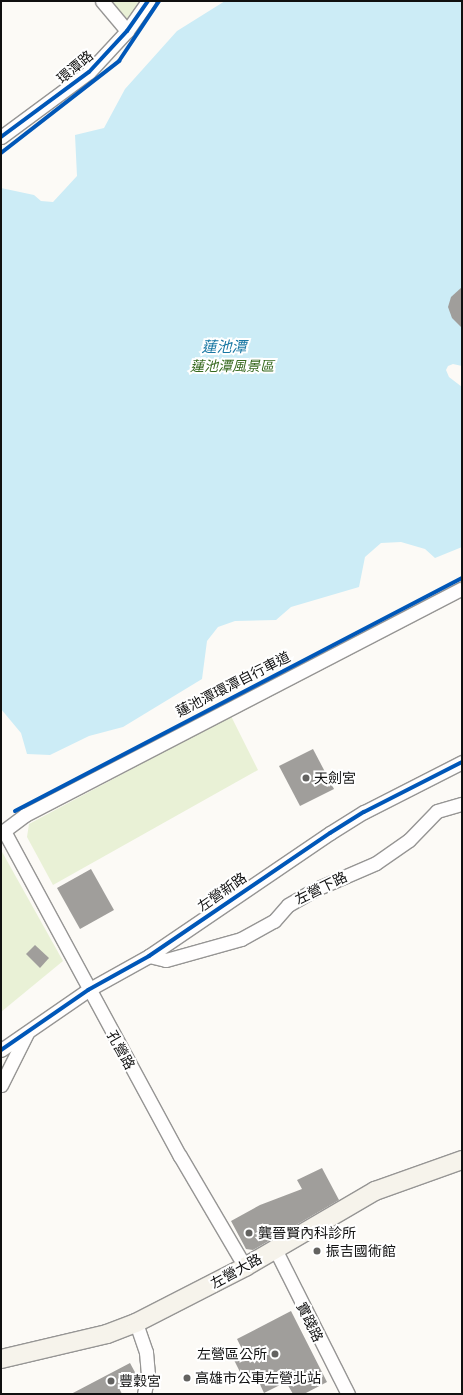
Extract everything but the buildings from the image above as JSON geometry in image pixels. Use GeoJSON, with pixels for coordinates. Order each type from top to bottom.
{"type":"FeatureCollection","features":[{"type":"Feature","properties":{"kind":"street"},"geometry":{"type":"LineString","coordinates":[[102,1],[127,31]]}},
{"type":"Feature","properties":{"kind":"street","name":"環潭路"},"geometry":{"type":"LineString","coordinates":[[1,137],[89,72],[127,31],[148,1]]}},
{"type":"Feature","properties":{"kind":"street"},"geometry":{"type":"LineString","coordinates":[[2,832],[24,815],[462,588]]}},
{"type":"Feature","properties":{"kind":"street","name":"左營新路"},"geometry":{"type":"LineString","coordinates":[[1,1050],[88,990],[149,956],[330,833],[364,812],[462,762]]}},
{"type":"Feature","properties":{"kind":"street","name":"左營下路"},"geometry":{"type":"LineString","coordinates":[[149,956],[166,960],[241,939],[274,921],[288,905],[316,889],[376,863],[409,840],[437,811],[462,804]]}},
{"type":"Feature","properties":{"kind":"street","name":"孔營路"},"geometry":{"type":"LineString","coordinates":[[2,832],[88,990],[245,1267]]}},
{"type":"Feature","properties":{"kind":"street"},"geometry":{"type":"LineString","coordinates":[[1,1085],[28,1032]]}},
{"type":"Feature","properties":{"kind":"street","name":"左營大路"},"geometry":{"type":"LineString","coordinates":[[1,1359],[107,1334],[136,1323],[245,1267],[375,1191],[462,1160]]}},
{"type":"Feature","properties":{"kind":"street","name":"實踐路"},"geometry":{"type":"LineString","coordinates":[[275,1250],[348,1394]]}},
{"type":"Feature","properties":{"kind":"street"},"geometry":{"type":"LineString","coordinates":[[136,1323],[146,1352],[148,1375],[144,1394]]}},
{"type":"Feature","properties":{"kind":"green space"},"geometry":{"type":"Polygon","coordinates":[[[112,1],[139,1],[127,21],[112,1]]]}},
{"type":"Feature","properties":{"kind":"green space"},"geometry":{"type":"Polygon","coordinates":[[[231,716],[258,770],[53,885],[27,837],[29,824],[231,716]]]}},
{"type":"Feature","properties":{"kind":"green space"},"geometry":{"type":"Polygon","coordinates":[[[1,850],[63,961],[1,1012],[1,850]]]}},
{"type":"Feature","properties":{"kind":"water","name":"蓮池潭"},"geometry":{"type":"Polygon","coordinates":[[[225,1],[462,1],[462,366],[453,364],[448,366],[446,370],[449,377],[462,387],[462,547],[435,558],[425,549],[401,542],[381,543],[365,557],[359,587],[291,607],[276,620],[235,621],[218,627],[207,641],[202,679],[123,727],[89,736],[50,755],[27,754],[21,733],[1,709],[1,188],[34,195],[41,201],[53,202],[77,176],[75,135],[104,128],[125,89],[177,31],[225,1]]]}},
{"type":"Feature","properties":{"kind":"cycle path"},"geometry":{"type":"LineString","coordinates":[[1,137],[89,72],[127,31],[148,1]]}},
{"type":"Feature","properties":{"kind":"cycle path"},"geometry":{"type":"LineString","coordinates":[[1,153],[119,61],[159,1]]}},
{"type":"Feature","properties":{"kind":"cycle path","name":"蓮池潭環潭自行車道"},"geometry":{"type":"LineString","coordinates":[[15,811],[462,578]]}},
{"type":"Feature","properties":{"kind":"cycle path"},"geometry":{"type":"LineString","coordinates":[[1,1050],[88,990],[149,956],[330,833],[364,812],[462,762]]}},
{"type":"Feature","properties":{"kind":"place","name":"天劍宮"},"geometry":{"type":"Point","coordinates":[306,778]}},
{"type":"Feature","properties":{"kind":"place","name":"龔晉賢內科診所"},"geometry":{"type":"Point","coordinates":[249,1233]}},
{"type":"Feature","properties":{"kind":"place","name":"振吉國術館"},"geometry":{"type":"Point","coordinates":[317,1251]}},
{"type":"Feature","properties":{"kind":"place","name":"左營區公所"},"geometry":{"type":"Point","coordinates":[275,1354]}},
{"type":"Feature","properties":{"kind":"place","name":"高雄市公車左營北站"},"geometry":{"type":"Point","coordinates":[187,1378]}},
{"type":"Feature","properties":{"kind":"place","name":"豐穀宮"},"geometry":{"type":"Point","coordinates":[111,1381]}},
{"type":"Feature","properties":{"kind":"park label","name":"蓮池潭風景區"},"geometry":{"type":"Point","coordinates":[232,366]}}]}
